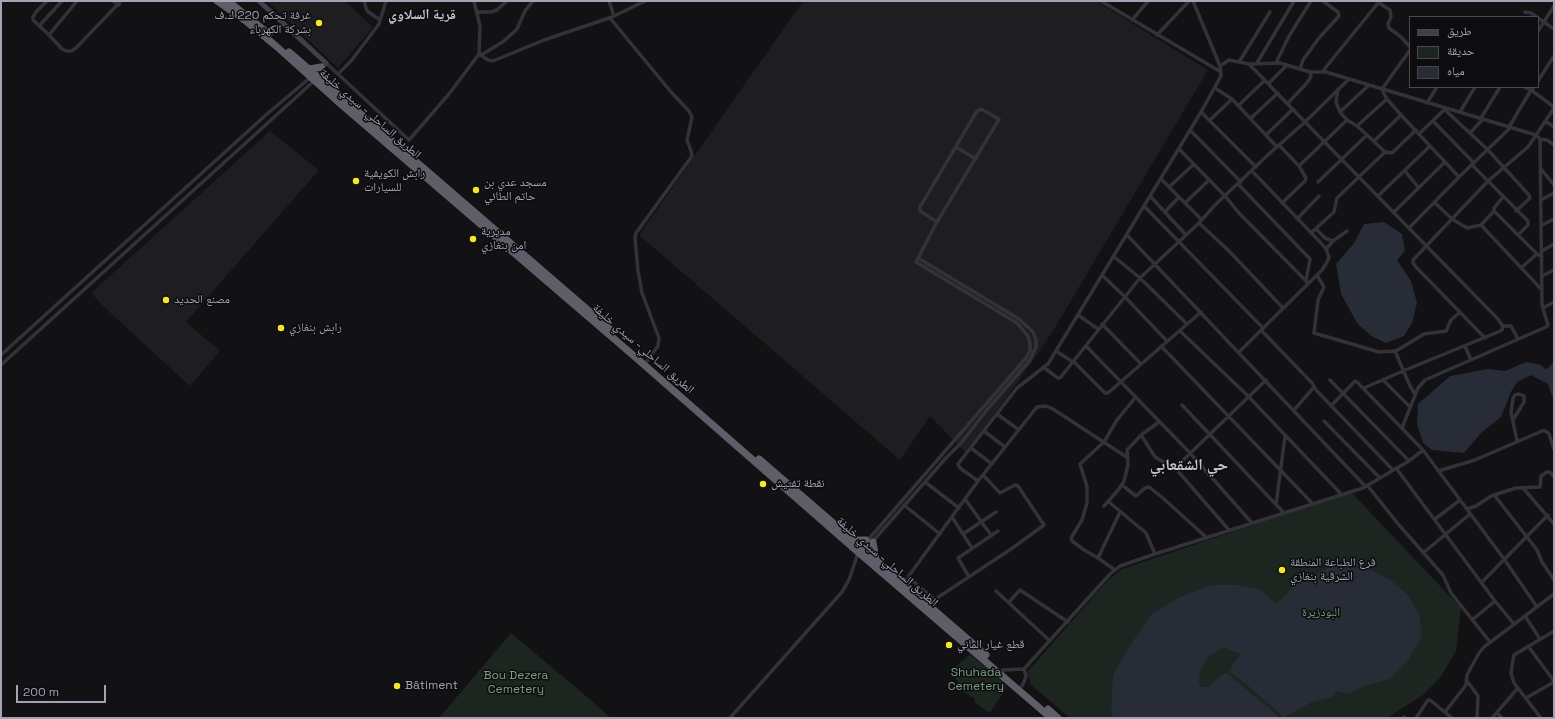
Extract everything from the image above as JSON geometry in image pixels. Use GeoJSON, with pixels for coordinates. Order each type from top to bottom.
{"type":"FeatureCollection","features":[{"type":"Feature","properties":{"kind":"highway","name":"الطريق الساحلي- سيدي خليفة"},"geometry":{"type":"LineString","coordinates":[[217,1],[247,22],[315,76],[1051,718]]}},
{"type":"Feature","properties":{"kind":"highway"},"geometry":{"type":"LineString","coordinates":[[228,1],[248,16],[315,76],[853,540],[860,552],[876,560],[905,580],[927,604],[1058,718]]}},
{"type":"Feature","properties":{"kind":"highway"},"geometry":{"type":"LineString","coordinates":[[315,76],[323,66]]}},
{"type":"Feature","properties":{"kind":"highway"},"geometry":{"type":"LineString","coordinates":[[315,76],[323,66]]}},
{"type":"Feature","properties":{"kind":"highway"},"geometry":{"type":"LineString","coordinates":[[853,540],[870,541],[876,560]]}},
{"type":"Feature","properties":{"kind":"street"},"geometry":{"type":"LineString","coordinates":[[47,1],[36,12],[33,20],[49,34],[64,51],[71,51],[120,3],[113,1]]}},
{"type":"Feature","properties":{"kind":"street"},"geometry":{"type":"LineString","coordinates":[[39,26],[62,1]]}},
{"type":"Feature","properties":{"kind":"street"},"geometry":{"type":"LineString","coordinates":[[49,34],[77,1]]}},
{"type":"Feature","properties":{"kind":"street"},"geometry":{"type":"LineString","coordinates":[[364,1],[368,11],[380,20]]}},
{"type":"Feature","properties":{"kind":"street"},"geometry":{"type":"LineString","coordinates":[[338,74],[371,36],[380,20],[386,1]]}},
{"type":"Feature","properties":{"kind":"street"},"geometry":{"type":"LineString","coordinates":[[263,2],[323,66],[338,74],[409,140],[449,94],[479,54],[480,26],[474,1]]}},
{"type":"Feature","properties":{"kind":"street"},"geometry":{"type":"LineString","coordinates":[[477,12],[491,12],[497,10],[507,1]]}},
{"type":"Feature","properties":{"kind":"street"},"geometry":{"type":"LineString","coordinates":[[479,54],[483,54],[504,41],[517,29],[525,10],[533,1]]}},
{"type":"Feature","properties":{"kind":"street"},"geometry":{"type":"LineString","coordinates":[[609,1],[612,17],[671,92],[689,110],[692,117],[687,140],[692,156],[636,233],[635,238],[642,293],[659,338],[658,346],[647,361]]}},
{"type":"Feature","properties":{"kind":"street"},"geometry":{"type":"LineString","coordinates":[[479,54],[488,60],[495,61],[544,40],[612,17],[644,1]]}},
{"type":"Feature","properties":{"kind":"street"},"geometry":{"type":"LineString","coordinates":[[1101,1],[1221,72]]}},
{"type":"Feature","properties":{"kind":"street"},"geometry":{"type":"LineString","coordinates":[[1108,5],[1112,1]]}},
{"type":"Feature","properties":{"kind":"street"},"geometry":{"type":"LineString","coordinates":[[1132,20],[1148,1]]}},
{"type":"Feature","properties":{"kind":"street"},"geometry":{"type":"LineString","coordinates":[[1157,35],[1189,1]]}},
{"type":"Feature","properties":{"kind":"street"},"geometry":{"type":"LineString","coordinates":[[978,481],[958,466],[958,464],[1017,388],[1048,364],[1161,179],[1221,76],[1220,66],[1193,1]]}},
{"type":"Feature","properties":{"kind":"street"},"geometry":{"type":"LineString","coordinates":[[1257,62],[1294,1]]}},
{"type":"Feature","properties":{"kind":"street"},"geometry":{"type":"LineString","coordinates":[[1276,63],[1289,36],[1311,1]]}},
{"type":"Feature","properties":{"kind":"street"},"geometry":{"type":"LineString","coordinates":[[1300,69],[1301,64],[1319,38],[1331,27],[1339,16],[1338,12],[1323,1]]}},
{"type":"Feature","properties":{"kind":"street"},"geometry":{"type":"LineString","coordinates":[[1322,72],[1377,2],[1390,10],[1392,17],[1388,24],[1389,28],[1401,37],[1409,47]]}},
{"type":"Feature","properties":{"kind":"street"},"geometry":{"type":"LineString","coordinates":[[1539,28],[1554,6]]}},
{"type":"Feature","properties":{"kind":"street"},"geometry":{"type":"LineString","coordinates":[[1239,62],[1270,12]]}},
{"type":"Feature","properties":{"kind":"street"},"geometry":{"type":"LineString","coordinates":[[1525,12],[1531,13],[1535,16]]}},
{"type":"Feature","properties":{"kind":"street"},"geometry":{"type":"LineString","coordinates":[[1539,19],[1554,29]]}},
{"type":"Feature","properties":{"kind":"street"},"geometry":{"type":"LineString","coordinates":[[1382,89],[1409,49]]}},
{"type":"Feature","properties":{"kind":"street"},"geometry":{"type":"LineString","coordinates":[[1539,79],[1554,56]]}},
{"type":"Feature","properties":{"kind":"street"},"geometry":{"type":"LineString","coordinates":[[1220,66],[1229,60],[1249,64],[1257,62],[1276,63],[1310,72],[1322,72],[1536,135],[1540,139],[1547,140],[1554,145]]}},
{"type":"Feature","properties":{"kind":"street"},"geometry":{"type":"LineString","coordinates":[[1249,64],[1497,318],[1503,326]]}},
{"type":"Feature","properties":{"kind":"street"},"geometry":{"type":"LineString","coordinates":[[1269,84],[1287,65]]}},
{"type":"Feature","properties":{"kind":"street"},"geometry":{"type":"LineString","coordinates":[[1288,103],[1306,84],[1310,77],[1310,72]]}},
{"type":"Feature","properties":{"kind":"street"},"geometry":{"type":"LineString","coordinates":[[1,355],[267,114],[315,76]]}},
{"type":"Feature","properties":{"kind":"street"},"geometry":{"type":"LineString","coordinates":[[1,365],[315,76]]}},
{"type":"Feature","properties":{"kind":"street"},"geometry":{"type":"LineString","coordinates":[[1044,368],[1059,378],[1140,278],[1349,79]]}},
{"type":"Feature","properties":{"kind":"street"},"geometry":{"type":"LineString","coordinates":[[1239,105],[1265,80]]}},
{"type":"Feature","properties":{"kind":"street"},"geometry":{"type":"LineString","coordinates":[[1340,112],[1368,85]]}},
{"type":"Feature","properties":{"kind":"street"},"geometry":{"type":"LineString","coordinates":[[1215,88],[1239,105],[1266,135],[1299,166],[1305,175],[1305,181],[1282,203]]}},
{"type":"Feature","properties":{"kind":"street"},"geometry":{"type":"LineString","coordinates":[[1427,103],[1436,88]]}},
{"type":"Feature","properties":{"kind":"street"},"geometry":{"type":"LineString","coordinates":[[1460,112],[1474,88]]}},
{"type":"Feature","properties":{"kind":"street"},"geometry":{"type":"LineString","coordinates":[[1470,133],[1482,119],[1499,88]]}},
{"type":"Feature","properties":{"kind":"street"},"geometry":{"type":"LineString","coordinates":[[1338,89],[1336,102],[1340,112],[1347,120],[1368,135],[1385,152],[1392,153],[1416,130]]}},
{"type":"Feature","properties":{"kind":"street"},"geometry":{"type":"LineString","coordinates":[[1382,89],[1387,99],[1459,177]]}},
{"type":"Feature","properties":{"kind":"street"},"geometry":{"type":"LineString","coordinates":[[1409,228],[1510,127],[1532,89],[1554,107],[1528,146],[1488,181],[1413,260],[1413,263],[1485,338]]}},
{"type":"Feature","properties":{"kind":"street"},"geometry":{"type":"LineString","coordinates":[[1251,118],[1278,93]]}},
{"type":"Feature","properties":{"kind":"street"},"geometry":{"type":"LineString","coordinates":[[1210,120],[1232,99]]}},
{"type":"Feature","properties":{"kind":"street"},"geometry":{"type":"LineString","coordinates":[[1357,126],[1387,99]]}},
{"type":"Feature","properties":{"kind":"street"},"geometry":{"type":"LineString","coordinates":[[917,260],[936,222],[996,125],[999,119],[995,116],[980,109],[978,110],[920,207],[920,211],[936,222]]}},
{"type":"Feature","properties":{"kind":"street"},"geometry":{"type":"LineString","coordinates":[[1266,135],[1293,109]]}},
{"type":"Feature","properties":{"kind":"street"},"geometry":{"type":"LineString","coordinates":[[1419,134],[1445,109]]}},
{"type":"Feature","properties":{"kind":"street"},"geometry":{"type":"LineString","coordinates":[[1445,109],[1488,150],[1530,196],[1516,211]]}},
{"type":"Feature","properties":{"kind":"street"},"geometry":{"type":"LineString","coordinates":[[1201,112],[1256,168]]}},
{"type":"Feature","properties":{"kind":"street"},"geometry":{"type":"LineString","coordinates":[[1374,141],[1401,115]]}},
{"type":"Feature","properties":{"kind":"street"},"geometry":{"type":"LineString","coordinates":[[1299,166],[1347,120]]}},
{"type":"Feature","properties":{"kind":"street"},"geometry":{"type":"LineString","coordinates":[[1433,121],[1528,223],[1518,235]]}},
{"type":"Feature","properties":{"kind":"street"},"geometry":{"type":"LineString","coordinates":[[1545,121],[1554,127]]}},
{"type":"Feature","properties":{"kind":"street"},"geometry":{"type":"LineString","coordinates":[[1190,130],[1310,259],[1307,282]]}},
{"type":"Feature","properties":{"kind":"street"},"geometry":{"type":"LineString","coordinates":[[1318,182],[1368,135]]}},
{"type":"Feature","properties":{"kind":"street"},"geometry":{"type":"LineString","coordinates":[[1402,428],[1415,394],[1425,380],[1548,325],[1543,308],[1542,290],[1540,139]]}},
{"type":"Feature","properties":{"kind":"street"},"geometry":{"type":"LineString","coordinates":[[1378,196],[1430,146]]}},
{"type":"Feature","properties":{"kind":"street"},"geometry":{"type":"LineString","coordinates":[[956,147],[976,159]]}},
{"type":"Feature","properties":{"kind":"street"},"geometry":{"type":"LineString","coordinates":[[1179,149],[1307,282]]}},
{"type":"Feature","properties":{"kind":"street"},"geometry":{"type":"LineString","coordinates":[[1312,233],[1334,212],[1337,198],[1385,152]]}},
{"type":"Feature","properties":{"kind":"street"},"geometry":{"type":"LineString","coordinates":[[1394,212],[1445,162]]}},
{"type":"Feature","properties":{"kind":"street"},"geometry":{"type":"LineString","coordinates":[[1170,187],[1194,164]]}},
{"type":"Feature","properties":{"kind":"street"},"geometry":{"type":"LineString","coordinates":[[1541,168],[1554,185]]}},
{"type":"Feature","properties":{"kind":"street"},"geometry":{"type":"LineString","coordinates":[[1239,352],[1307,282],[1317,275],[1328,262],[1326,249],[1252,171]]}},
{"type":"Feature","properties":{"kind":"street"},"geometry":{"type":"LineString","coordinates":[[1404,171],[1419,188]]}},
{"type":"Feature","properties":{"kind":"street"},"geometry":{"type":"LineString","coordinates":[[1161,179],[1283,308]]}},
{"type":"Feature","properties":{"kind":"street"},"geometry":{"type":"LineString","coordinates":[[1185,203],[1209,180]]}},
{"type":"Feature","properties":{"kind":"street"},"geometry":{"type":"LineString","coordinates":[[1542,200],[1554,193]]}},
{"type":"Feature","properties":{"kind":"street"},"geometry":{"type":"LineString","coordinates":[[1150,196],[1186,235]]}},
{"type":"Feature","properties":{"kind":"street"},"geometry":{"type":"LineString","coordinates":[[1297,219],[1319,196]]}},
{"type":"Feature","properties":{"kind":"street"},"geometry":{"type":"LineString","coordinates":[[1165,212],[1179,197]]}},
{"type":"Feature","properties":{"kind":"street"},"geometry":{"type":"LineString","coordinates":[[1435,203],[1452,218],[1467,228],[1472,228],[1481,225],[1494,211],[1494,208],[1503,197]]}},
{"type":"Feature","properties":{"kind":"street"},"geometry":{"type":"LineString","coordinates":[[1144,206],[1262,329],[1331,406],[1395,469],[1435,519],[1495,601],[1514,624]]}},
{"type":"Feature","properties":{"kind":"street"},"geometry":{"type":"LineString","coordinates":[[1494,211],[1537,254],[1542,257]]}},
{"type":"Feature","properties":{"kind":"street"},"geometry":{"type":"LineString","coordinates":[[1542,225],[1554,219]]}},
{"type":"Feature","properties":{"kind":"street"},"geometry":{"type":"LineString","coordinates":[[1481,225],[1542,290]]}},
{"type":"Feature","properties":{"kind":"street"},"geometry":{"type":"LineString","coordinates":[[1316,229],[1325,238],[1333,241]]}},
{"type":"Feature","properties":{"kind":"street"},"geometry":{"type":"LineString","coordinates":[[1326,249],[1333,241],[1347,231]]}},
{"type":"Feature","properties":{"kind":"street"},"geometry":{"type":"LineString","coordinates":[[1127,235],[1366,486],[1423,553],[1443,574],[1451,593],[1490,642]]}},
{"type":"Feature","properties":{"kind":"street"},"geometry":{"type":"LineString","coordinates":[[1542,251],[1554,244]]}},
{"type":"Feature","properties":{"kind":"street"},"geometry":{"type":"LineString","coordinates":[[1521,268],[1537,254]]}},
{"type":"Feature","properties":{"kind":"street"},"geometry":{"type":"LineString","coordinates":[[1113,256],[1140,278],[1187,324]]}},
{"type":"Feature","properties":{"kind":"street"},"geometry":{"type":"LineString","coordinates":[[860,552],[1029,353],[1029,340],[1017,323],[917,260]]}},
{"type":"Feature","properties":{"kind":"street"},"geometry":{"type":"LineString","coordinates":[[730,718],[842,592],[847,584],[860,552],[951,452],[961,443],[973,426],[1030,360],[1035,351],[1037,343],[1036,336],[1030,328],[1019,319],[917,260]]}},
{"type":"Feature","properties":{"kind":"street"},"geometry":{"type":"LineString","coordinates":[[1542,276],[1554,270]]}},
{"type":"Feature","properties":{"kind":"street"},"geometry":{"type":"LineString","coordinates":[[1102,275],[1125,296],[1167,341]]}},
{"type":"Feature","properties":{"kind":"street"},"geometry":{"type":"LineString","coordinates":[[1317,275],[1324,287],[1318,300],[1314,333],[1376,351],[1396,352],[1424,334],[1446,331],[1451,320],[1460,312]]}},
{"type":"Feature","properties":{"kind":"street"},"geometry":{"type":"LineString","coordinates":[[1543,308],[1554,302]]}},
{"type":"Feature","properties":{"kind":"street"},"geometry":{"type":"LineString","coordinates":[[1056,350],[1083,369],[1105,393],[1108,393],[1201,312]]}},
{"type":"Feature","properties":{"kind":"street"},"geometry":{"type":"LineString","coordinates":[[1078,315],[1098,329]]}},
{"type":"Feature","properties":{"kind":"street"},"geometry":{"type":"LineString","coordinates":[[1017,323],[1019,319]]}},
{"type":"Feature","properties":{"kind":"street"},"geometry":{"type":"LineString","coordinates":[[1102,324],[1141,364]]}},
{"type":"Feature","properties":{"kind":"street"},"geometry":{"type":"LineString","coordinates":[[1364,388],[1485,338],[1502,330],[1503,326]]}},
{"type":"Feature","properties":{"kind":"street"},"geometry":{"type":"LineString","coordinates":[[1503,326],[1511,326],[1518,339]]}},
{"type":"Feature","properties":{"kind":"street"},"geometry":{"type":"LineString","coordinates":[[1180,330],[1248,396],[1341,494]]}},
{"type":"Feature","properties":{"kind":"street"},"geometry":{"type":"LineString","coordinates":[[1086,346],[1190,453],[1252,523]]}},
{"type":"Feature","properties":{"kind":"street"},"geometry":{"type":"LineString","coordinates":[[1161,346],[1312,503]]}},
{"type":"Feature","properties":{"kind":"street"},"geometry":{"type":"LineString","coordinates":[[1465,346],[1471,360]]}},
{"type":"Feature","properties":{"kind":"street"},"geometry":{"type":"LineString","coordinates":[[1396,352],[1403,371],[1415,394]]}},
{"type":"Feature","properties":{"kind":"street"},"geometry":{"type":"LineString","coordinates":[[1175,468],[1266,380]]}},
{"type":"Feature","properties":{"kind":"street"},"geometry":{"type":"LineString","coordinates":[[1330,380],[1409,461]]}},
{"type":"Feature","properties":{"kind":"street"},"geometry":{"type":"LineString","coordinates":[[1383,380],[1410,407]]}},
{"type":"Feature","properties":{"kind":"street"},"geometry":{"type":"LineString","coordinates":[[1331,406],[1356,381],[1364,388],[1423,450],[1504,559],[1537,607]]}},
{"type":"Feature","properties":{"kind":"street"},"geometry":{"type":"LineString","coordinates":[[1294,410],[1314,387]]}},
{"type":"Feature","properties":{"kind":"street"},"geometry":{"type":"LineString","coordinates":[[1513,420],[1524,402],[1524,396],[1519,394],[1515,395],[1512,404],[1513,420],[1518,442]]}},
{"type":"Feature","properties":{"kind":"street"},"geometry":{"type":"LineString","coordinates":[[1115,570],[1084,550],[1072,541],[1071,538],[1082,520],[1086,503],[1087,487],[1080,464],[1104,442],[1117,420],[1135,398]]}},
{"type":"Feature","properties":{"kind":"street"},"geometry":{"type":"LineString","coordinates":[[1182,405],[1284,513]]}},
{"type":"Feature","properties":{"kind":"street"},"geometry":{"type":"LineString","coordinates":[[935,600],[905,580],[978,481],[1037,408],[1046,406],[1128,458]]}},
{"type":"Feature","properties":{"kind":"street"},"geometry":{"type":"LineString","coordinates":[[997,414],[1019,430]]}},
{"type":"Feature","properties":{"kind":"street"},"geometry":{"type":"LineString","coordinates":[[1324,421],[1379,478]]}},
{"type":"Feature","properties":{"kind":"street"},"geometry":{"type":"LineString","coordinates":[[1104,506],[1122,485],[1126,475],[1128,458],[1127,450],[1141,435],[1159,422]]}},
{"type":"Feature","properties":{"kind":"street"},"geometry":{"type":"LineString","coordinates":[[984,431],[1005,447]]}},
{"type":"Feature","properties":{"kind":"street"},"geometry":{"type":"LineString","coordinates":[[1438,471],[1475,460],[1542,431],[1546,431],[1549,434],[1554,449]]}},
{"type":"Feature","properties":{"kind":"street"},"geometry":{"type":"LineString","coordinates":[[1141,435],[1156,456],[1175,468],[1229,530]]}},
{"type":"Feature","properties":{"kind":"street"},"geometry":{"type":"LineString","coordinates":[[1276,505],[1285,436]]}},
{"type":"Feature","properties":{"kind":"street"},"geometry":{"type":"LineString","coordinates":[[948,448],[951,452]]}},
{"type":"Feature","properties":{"kind":"street"},"geometry":{"type":"LineString","coordinates":[[971,448],[992,464]]}},
{"type":"Feature","properties":{"kind":"street"},"geometry":{"type":"LineString","coordinates":[[1003,670],[1024,669],[1115,570],[1124,564],[1366,486],[1409,461],[1423,450]]}},
{"type":"Feature","properties":{"kind":"street"},"geometry":{"type":"LineString","coordinates":[[1466,509],[1480,504],[1484,499],[1516,488],[1540,487],[1541,476],[1547,472],[1550,472],[1554,477]]}},
{"type":"Feature","properties":{"kind":"street"},"geometry":{"type":"LineString","coordinates":[[927,604],[1044,525],[1018,486],[1015,485],[1000,493],[983,475]]}},
{"type":"Feature","properties":{"kind":"street"},"geometry":{"type":"LineString","coordinates":[[925,482],[958,508]]}},
{"type":"Feature","properties":{"kind":"street"},"geometry":{"type":"LineString","coordinates":[[1122,485],[1136,496],[1145,488],[1149,487],[1206,538]]}},
{"type":"Feature","properties":{"kind":"street"},"geometry":{"type":"LineString","coordinates":[[1523,488],[1550,516],[1554,524]]}},
{"type":"Feature","properties":{"kind":"street"},"geometry":{"type":"LineString","coordinates":[[1495,496],[1537,550],[1542,562],[1554,580]]}},
{"type":"Feature","properties":{"kind":"street"},"geometry":{"type":"LineString","coordinates":[[965,499],[991,535]]}},
{"type":"Feature","properties":{"kind":"street"},"geometry":{"type":"LineString","coordinates":[[1435,519],[1460,500]]}},
{"type":"Feature","properties":{"kind":"street"},"geometry":{"type":"LineString","coordinates":[[1109,502],[1146,533],[1155,554]]}},
{"type":"Feature","properties":{"kind":"street"},"geometry":{"type":"LineString","coordinates":[[904,505],[940,534]]}},
{"type":"Feature","properties":{"kind":"street"},"geometry":{"type":"LineString","coordinates":[[963,534],[996,512]]}},
{"type":"Feature","properties":{"kind":"street"},"geometry":{"type":"LineString","coordinates":[[1098,558],[1120,512]]}},
{"type":"Feature","properties":{"kind":"street"},"geometry":{"type":"LineString","coordinates":[[1423,553],[1470,514]]}},
{"type":"Feature","properties":{"kind":"street"},"geometry":{"type":"LineString","coordinates":[[1482,582],[1526,537],[1550,516]]}},
{"type":"Feature","properties":{"kind":"street"},"geometry":{"type":"LineString","coordinates":[[952,517],[972,548]]}},
{"type":"Feature","properties":{"kind":"street"},"geometry":{"type":"LineString","coordinates":[[969,577],[958,560],[959,557],[998,531]]}},
{"type":"Feature","properties":{"kind":"street"},"geometry":{"type":"LineString","coordinates":[[1009,602],[1020,590],[1068,622]]}},
{"type":"Feature","properties":{"kind":"street"},"geometry":{"type":"LineString","coordinates":[[996,591],[1050,641]]}},
{"type":"Feature","properties":{"kind":"street"},"geometry":{"type":"LineString","coordinates":[[1445,712],[1466,685],[1467,675],[1479,653],[1490,642],[1554,594]]}},
{"type":"Feature","properties":{"kind":"street"},"geometry":{"type":"LineString","coordinates":[[1472,620],[1495,601]]}},
{"type":"Feature","properties":{"kind":"street"},"geometry":{"type":"LineString","coordinates":[[1525,616],[1540,639]]}},
{"type":"Feature","properties":{"kind":"street"},"geometry":{"type":"LineString","coordinates":[[1541,718],[1514,683],[1511,673],[1513,659],[1514,655],[1554,631]]}},
{"type":"Feature","properties":{"kind":"street"},"geometry":{"type":"LineString","coordinates":[[1526,698],[1554,682],[1528,646]]}},
{"type":"Feature","properties":{"kind":"street"},"geometry":{"type":"LineString","coordinates":[[1022,686],[1026,677],[1024,669]]}},
{"type":"Feature","properties":{"kind":"street"},"geometry":{"type":"LineString","coordinates":[[1467,681],[1478,696],[1477,718]]}},
{"type":"Feature","properties":{"kind":"street"},"geometry":{"type":"LineString","coordinates":[[1492,718],[1518,688]]}},
{"type":"Feature","properties":{"kind":"street"},"geometry":{"type":"LineString","coordinates":[[1416,718],[1428,700],[1431,700],[1452,718]]}},
{"type":"Feature","properties":{"kind":"street"},"geometry":{"type":"LineString","coordinates":[[1497,713],[1502,718]]}},
{"type":"Feature","properties":{"kind":"shaded area"},"geometry":{"type":"Polygon","coordinates":[[[267,1],[345,1],[373,27],[338,68],[267,1]]]}},
{"type":"Feature","properties":{"kind":"shaded area"},"geometry":{"type":"Polygon","coordinates":[[[803,1],[1096,1],[1208,70],[1056,326],[1035,358],[966,453],[930,416],[900,460],[639,235],[803,1]]]}},
{"type":"Feature","properties":{"kind":"shaded area"},"geometry":{"type":"Polygon","coordinates":[[[270,131],[319,170],[186,322],[220,351],[190,386],[105,308],[91,293],[270,131]]]}},
{"type":"Feature","properties":{"kind":"green space","name":"البودزيرة"},"geometry":{"type":"Polygon","coordinates":[[[1351,492],[1461,608],[1456,651],[1440,678],[1423,695],[1387,718],[1070,718],[1031,685],[1027,672],[1108,580],[1122,569],[1351,492]]]}},
{"type":"Feature","properties":{"kind":"green space","name":"Bou Dezera Cemetery"},"geometry":{"type":"Polygon","coordinates":[[[511,633],[580,691],[611,718],[439,718],[511,633]]]}},
{"type":"Feature","properties":{"kind":"green space","name":"Shuhada Cemetery"},"geometry":{"type":"Polygon","coordinates":[[[970,654],[1005,684],[1006,689],[991,711],[988,712],[974,702],[975,699],[964,692],[951,671],[970,654]]]}},
{"type":"Feature","properties":{"kind":"water"},"geometry":{"type":"Polygon","coordinates":[[[1384,222],[1402,234],[1405,251],[1397,260],[1411,281],[1417,303],[1412,323],[1404,336],[1386,343],[1371,336],[1357,323],[1341,294],[1336,264],[1354,243],[1364,224],[1384,222]]]}},
{"type":"Feature","properties":{"kind":"water"},"geometry":{"type":"Polygon","coordinates":[[[1554,349],[1554,402],[1548,384],[1531,375],[1517,382],[1511,392],[1501,417],[1481,433],[1464,453],[1432,450],[1423,443],[1417,424],[1418,404],[1450,376],[1488,369],[1505,371],[1526,362],[1541,365],[1545,369],[1548,368],[1553,362],[1554,349]]]}},
{"type":"Feature","properties":{"kind":"water"},"geometry":{"type":"Polygon","coordinates":[[[1338,563],[1360,565],[1389,579],[1408,595],[1419,614],[1422,636],[1408,660],[1390,679],[1363,686],[1349,694],[1337,691],[1330,698],[1312,702],[1284,717],[1230,672],[1232,665],[1240,655],[1239,653],[1229,650],[1227,647],[1220,649],[1206,659],[1200,672],[1199,683],[1201,687],[1208,687],[1220,676],[1227,673],[1279,718],[1114,718],[1111,713],[1113,675],[1129,647],[1152,614],[1180,597],[1211,585],[1237,585],[1260,589],[1276,604],[1293,586],[1338,563]]]}},
{"type":"Feature","properties":{"kind":"place","name":"غرفة تحكم 220 ك.ف بشركة الكهرباء"},"geometry":{"type":"Point","coordinates":[319,23]}},
{"type":"Feature","properties":{"kind":"place","name":"رابش الكويفية للسيارات"},"geometry":{"type":"Point","coordinates":[356,181]}},
{"type":"Feature","properties":{"kind":"place","name":"مسجد عدي بن حاتم الطائي"},"geometry":{"type":"Point","coordinates":[476,190]}},
{"type":"Feature","properties":{"kind":"place","name":"مديرية امن بنغازي"},"geometry":{"type":"Point","coordinates":[473,239]}},
{"type":"Feature","properties":{"kind":"place","name":"مصنع الحديد"},"geometry":{"type":"Point","coordinates":[166,300]}},
{"type":"Feature","properties":{"kind":"place","name":"رابش بنغازي"},"geometry":{"type":"Point","coordinates":[281,328]}},
{"type":"Feature","properties":{"kind":"place","name":"نقطة تفتيش"},"geometry":{"type":"Point","coordinates":[763,484]}},
{"type":"Feature","properties":{"kind":"place","name":"فرع الطباعة المنطقة الشرقية بنغازي"},"geometry":{"type":"Point","coordinates":[1282,570]}},
{"type":"Feature","properties":{"kind":"place","name":"قطع غيار الماني"},"geometry":{"type":"Point","coordinates":[949,645]}},
{"type":"Feature","properties":{"kind":"place","name":"Bâtiment"},"geometry":{"type":"Point","coordinates":[397,686]}},
{"type":"Feature","properties":{"kind":"district","name":"قرية السلاوي"},"geometry":{"type":"Point","coordinates":[422,15]}},
{"type":"Feature","properties":{"kind":"district","name":"حي الشقعابي"},"geometry":{"type":"Point","coordinates":[1189,466]}}]}
